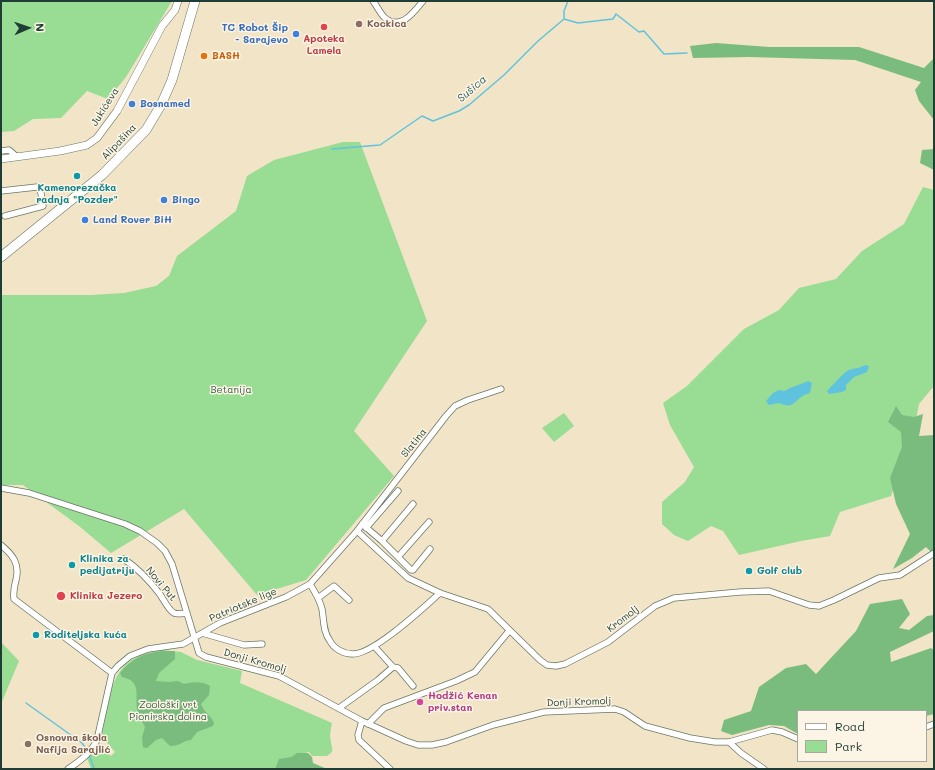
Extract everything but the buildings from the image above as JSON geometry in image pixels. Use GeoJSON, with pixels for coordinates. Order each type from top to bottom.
{"type":"FeatureCollection","features":[{"type":"Feature","properties":{"kind":"main road","name":"Alipašina"},"geometry":{"type":"LineString","coordinates":[[1,257],[102,175],[146,130],[162,105],[172,80],[195,1]]}},
{"type":"Feature","properties":{"kind":"street","name":"Jukićeva"},"geometry":{"type":"LineString","coordinates":[[1,159],[79,147],[87,145],[97,138],[117,111],[162,26],[175,10],[178,1]]}},
{"type":"Feature","properties":{"kind":"street"},"geometry":{"type":"LineString","coordinates":[[373,1],[384,18],[393,22],[398,22],[404,21],[410,17],[423,1]]}},
{"type":"Feature","properties":{"kind":"street"},"geometry":{"type":"LineString","coordinates":[[1,151],[9,150],[17,157]]}},
{"type":"Feature","properties":{"kind":"street"},"geometry":{"type":"LineString","coordinates":[[1,191],[37,187],[40,187],[41,190],[43,206],[5,216]]}},
{"type":"Feature","properties":{"kind":"street","name":"Slatina"},"geometry":{"type":"LineString","coordinates":[[357,531],[364,526],[446,416],[456,406],[501,389]]}},
{"type":"Feature","properties":{"kind":"street","name":"Donji Kromolj"},"geometry":{"type":"LineString","coordinates":[[1,488],[29,493],[125,524],[152,539],[162,547],[169,557],[175,572],[198,650],[203,656],[279,676],[368,724],[418,745],[432,745],[446,742],[500,724],[544,712],[615,709],[624,712],[645,726],[690,738],[715,742],[729,742],[772,730],[782,732],[797,739]]}},
{"type":"Feature","properties":{"kind":"street"},"geometry":{"type":"LineString","coordinates":[[398,491],[364,526],[382,541],[411,570],[413,570],[430,549]]}},
{"type":"Feature","properties":{"kind":"street"},"geometry":{"type":"LineString","coordinates":[[382,541],[413,504]]}},
{"type":"Feature","properties":{"kind":"street"},"geometry":{"type":"LineString","coordinates":[[398,557],[429,522]]}},
{"type":"Feature","properties":{"kind":"street","name":"Patriotske lige"},"geometry":{"type":"LineString","coordinates":[[112,673],[130,656],[148,649],[183,644],[220,623],[286,597],[310,584],[357,531]]}},
{"type":"Feature","properties":{"kind":"street","name":"Kromolj"},"geometry":{"type":"LineString","coordinates":[[357,531],[408,578],[440,593],[488,609],[544,663],[547,665],[556,666],[569,662],[608,642],[655,606],[674,598],[769,591],[809,605],[819,606],[879,578],[900,575],[934,553]]}},
{"type":"Feature","properties":{"kind":"street"},"geometry":{"type":"LineString","coordinates":[[1,545],[8,551],[16,563],[17,576],[13,594],[14,599],[112,673],[97,740],[85,757],[68,769]]}},
{"type":"Feature","properties":{"kind":"street","name":"Novi Put"},"geometry":{"type":"LineString","coordinates":[[124,560],[145,577],[172,611],[178,614],[187,613]]}},
{"type":"Feature","properties":{"kind":"street"},"geometry":{"type":"LineString","coordinates":[[310,584],[322,607],[326,633],[329,641],[339,650],[353,654],[366,651],[374,646],[404,624],[440,593]]}},
{"type":"Feature","properties":{"kind":"street"},"geometry":{"type":"LineString","coordinates":[[318,598],[334,586],[349,600]]}},
{"type":"Feature","properties":{"kind":"street"},"geometry":{"type":"LineString","coordinates":[[368,724],[384,708],[456,681],[475,672],[510,631]]}},
{"type":"Feature","properties":{"kind":"street"},"geometry":{"type":"LineString","coordinates":[[202,633],[244,645],[262,644]]}},
{"type":"Feature","properties":{"kind":"street"},"geometry":{"type":"LineString","coordinates":[[374,646],[393,667],[398,668],[413,686]]}},
{"type":"Feature","properties":{"kind":"street"},"geometry":{"type":"LineString","coordinates":[[339,708],[378,680],[393,667]]}},
{"type":"Feature","properties":{"kind":"street"},"geometry":{"type":"LineString","coordinates":[[362,721],[358,735],[359,740],[390,769]]}},
{"type":"Feature","properties":{"kind":"street"},"geometry":{"type":"LineString","coordinates":[[729,742],[741,753],[764,769]]}},
{"type":"Feature","properties":{"kind":"green space"},"geometry":{"type":"Polygon","coordinates":[[[1,1],[172,1],[126,77],[108,99],[87,91],[61,118],[33,119],[14,131],[1,132],[1,1]]]}},
{"type":"Feature","properties":{"kind":"green space"},"geometry":{"type":"Polygon","coordinates":[[[716,43],[769,47],[859,47],[924,68],[934,58],[934,120],[919,101],[915,90],[921,82],[855,60],[749,57],[693,58],[690,46],[716,43]]]}},
{"type":"Feature","properties":{"kind":"green space","name":"Betanija"},"geometry":{"type":"Polygon","coordinates":[[[343,142],[360,142],[427,321],[354,431],[394,476],[306,580],[257,595],[184,509],[111,553],[79,526],[23,485],[1,485],[1,295],[91,295],[124,293],[156,286],[169,276],[177,256],[236,211],[247,176],[274,160],[343,142]]]}},
{"type":"Feature","properties":{"kind":"green space"},"geometry":{"type":"Polygon","coordinates":[[[934,149],[934,170],[920,163],[922,150],[934,149]]]}},
{"type":"Feature","properties":{"kind":"green space"},"geometry":{"type":"Polygon","coordinates":[[[923,187],[934,190],[934,386],[919,404],[915,424],[891,496],[840,512],[830,536],[739,555],[723,531],[711,526],[688,541],[674,535],[662,524],[662,502],[685,482],[694,467],[670,425],[663,403],[687,386],[744,329],[779,310],[799,288],[836,279],[862,251],[904,224],[923,187]]]}},
{"type":"Feature","properties":{"kind":"green space"},"geometry":{"type":"Polygon","coordinates":[[[896,406],[902,415],[914,417],[923,414],[919,436],[934,435],[934,555],[926,547],[912,558],[893,569],[910,534],[896,504],[890,478],[902,447],[901,432],[888,422],[896,406]]]}},
{"type":"Feature","properties":{"kind":"green space"},"geometry":{"type":"Polygon","coordinates":[[[564,413],[574,426],[554,442],[542,428],[564,413]]]}},
{"type":"Feature","properties":{"kind":"green space"},"geometry":{"type":"Polygon","coordinates":[[[902,599],[910,614],[899,628],[909,630],[927,616],[934,615],[934,631],[890,652],[891,662],[931,648],[934,650],[934,714],[927,716],[927,710],[797,710],[797,733],[784,726],[769,725],[732,735],[721,731],[724,720],[751,711],[759,687],[786,668],[806,664],[816,674],[856,631],[870,604],[902,599]]]}},
{"type":"Feature","properties":{"kind":"green space"},"geometry":{"type":"Polygon","coordinates":[[[1,642],[19,661],[1,704],[1,642]]]}},
{"type":"Feature","properties":{"kind":"green space","name":"Zoološki vrt Pionirska dolina"},"geometry":{"type":"Polygon","coordinates":[[[163,650],[181,652],[197,660],[242,671],[240,683],[332,723],[330,737],[332,752],[327,756],[312,756],[309,752],[304,753],[298,768],[301,769],[91,769],[87,758],[99,747],[111,756],[115,752],[104,739],[102,734],[111,690],[116,678],[123,668],[132,660],[146,654],[163,650]]]}},
{"type":"Feature","properties":{"kind":"green space"},"geometry":{"type":"Polygon","coordinates":[[[175,651],[175,659],[159,673],[156,681],[178,681],[184,684],[194,682],[207,684],[210,686],[209,695],[201,704],[214,723],[213,726],[197,732],[191,740],[170,746],[162,738],[156,740],[147,748],[143,747],[142,737],[145,727],[139,716],[135,685],[128,679],[122,677],[120,673],[139,657],[150,653],[175,651]]]}},
{"type":"Feature","properties":{"kind":"green space"},"geometry":{"type":"Polygon","coordinates":[[[297,753],[308,753],[312,757],[313,763],[327,769],[275,769],[279,759],[291,757],[297,753]]]}},
{"type":"Feature","properties":{"kind":"water"},"geometry":{"type":"Polygon","coordinates":[[[865,365],[869,366],[867,372],[854,377],[846,385],[846,390],[829,394],[827,391],[849,370],[865,365]]]}},
{"type":"Feature","properties":{"kind":"water"},"geometry":{"type":"Polygon","coordinates":[[[808,381],[812,383],[810,393],[801,397],[792,404],[785,405],[779,403],[769,405],[766,401],[773,393],[779,390],[785,391],[808,381]]]}},
{"type":"Feature","properties":{"kind":"waterway","name":"Sušica"},"geometry":{"type":"LineString","coordinates":[[564,18],[564,11],[568,1]]}},
{"type":"Feature","properties":{"kind":"waterway","name":"Sušica"},"geometry":{"type":"LineString","coordinates":[[332,149],[380,145],[422,116],[433,121],[459,111],[469,105],[504,75],[538,41],[564,19],[578,23],[613,19],[616,14],[639,32],[644,31],[664,54],[687,53]]}},
{"type":"Feature","properties":{"kind":"waterway"},"geometry":{"type":"LineString","coordinates":[[26,703],[82,743],[87,750]]}},
{"type":"Feature","properties":{"kind":"waterway"},"geometry":{"type":"LineString","coordinates":[[89,754],[94,769]]}},
{"type":"Feature","properties":{"kind":"place","name":"Kockica"},"geometry":{"type":"Point","coordinates":[359,24]}},
{"type":"Feature","properties":{"kind":"place","name":"Apoteka Lamela"},"geometry":{"type":"Point","coordinates":[324,27]}},
{"type":"Feature","properties":{"kind":"place","name":"TC Robot Šip - Sarajevo"},"geometry":{"type":"Point","coordinates":[296,34]}},
{"type":"Feature","properties":{"kind":"place","name":"BASH"},"geometry":{"type":"Point","coordinates":[204,56]}},
{"type":"Feature","properties":{"kind":"place","name":"Bosnamed"},"geometry":{"type":"Point","coordinates":[132,104]}},
{"type":"Feature","properties":{"kind":"place","name":"Kamenorezačka radnja \"Pozder\""},"geometry":{"type":"Point","coordinates":[77,176]}},
{"type":"Feature","properties":{"kind":"place","name":"Bingo"},"geometry":{"type":"Point","coordinates":[164,200]}},
{"type":"Feature","properties":{"kind":"place","name":"Land Rover BiH"},"geometry":{"type":"Point","coordinates":[85,220]}},
{"type":"Feature","properties":{"kind":"place","name":"Klinika za pedijatriju"},"geometry":{"type":"Point","coordinates":[72,565]}},
{"type":"Feature","properties":{"kind":"place","name":"Golf club"},"geometry":{"type":"Point","coordinates":[749,571]}},
{"type":"Feature","properties":{"kind":"place","name":"Klinika Jezero"},"geometry":{"type":"Point","coordinates":[61,596]}},
{"type":"Feature","properties":{"kind":"place","name":"Roditeljska kuća"},"geometry":{"type":"Point","coordinates":[36,635]}},
{"type":"Feature","properties":{"kind":"place","name":"Hodžić Kenan priv.stan"},"geometry":{"type":"Point","coordinates":[420,702]}},
{"type":"Feature","properties":{"kind":"place","name":"Osnovna škola Nafija Sarajlić"},"geometry":{"type":"Point","coordinates":[28,744]}}]}
